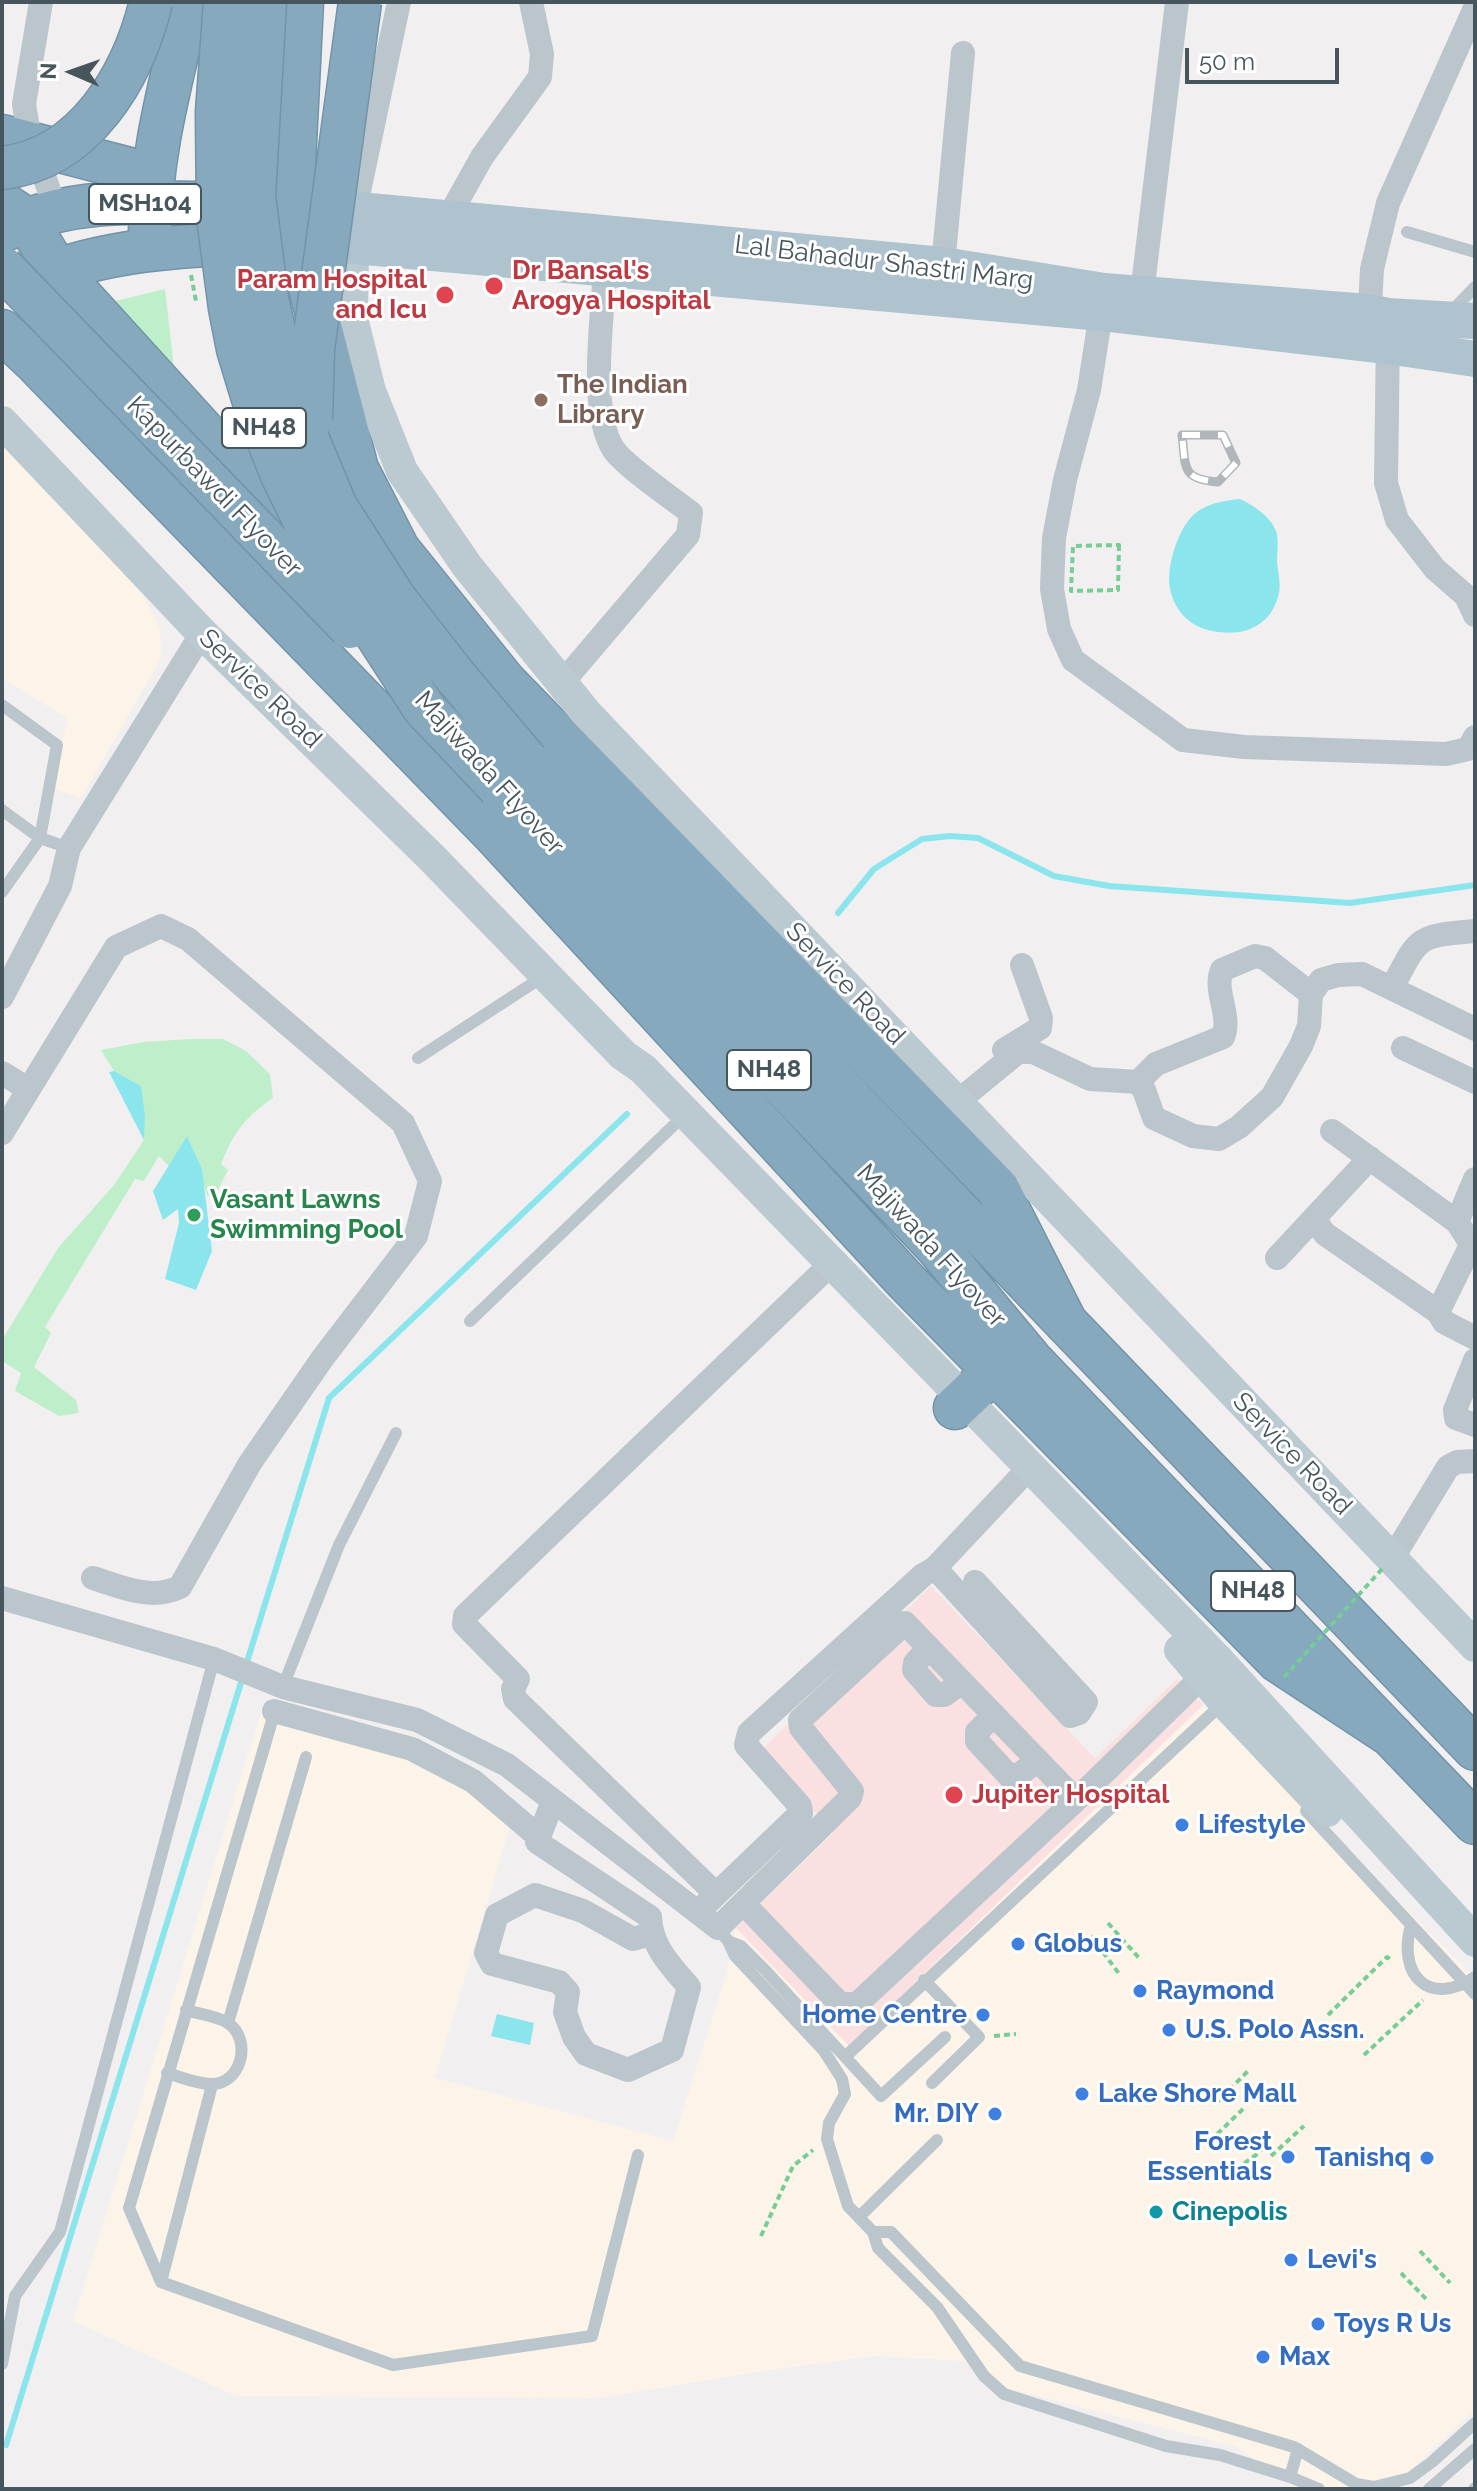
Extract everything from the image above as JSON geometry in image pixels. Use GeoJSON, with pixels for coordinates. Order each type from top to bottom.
{"type":"FeatureCollection","features":[{"type":"Feature","properties":{"kind":"highway"},"geometry":{"type":"LineString","coordinates":[[12,149],[56,151],[94,120],[126,74],[151,2]]}},
{"type":"Feature","properties":{"kind":"highway"},"geometry":{"type":"LineString","coordinates":[[150,249],[159,126],[189,2]]}},
{"type":"Feature","properties":{"kind":"highway","name":"Majiwada Flyover"},"geometry":{"type":"LineString","coordinates":[[225,2],[217,112],[217,180],[224,269],[238,349],[258,415],[309,530],[424,708],[513,774],[1066,1323]]}},
{"type":"Feature","properties":{"kind":"highway","name":"Majiwada Flyover"},"geometry":{"type":"LineString","coordinates":[[265,2],[254,196],[259,242],[279,353],[298,416],[336,507],[395,599],[455,676],[513,774],[937,1247],[1011,1372]]}},
{"type":"Feature","properties":{"kind":"highway"},"geometry":{"type":"LineString","coordinates":[[302,2],[295,223],[357,469],[398,549],[505,682],[998,1189],[1066,1323]]}},
{"type":"Feature","properties":{"kind":"highway"},"geometry":{"type":"LineString","coordinates":[[315,456],[310,411],[313,349],[360,2]]}},
{"type":"Feature","properties":{"kind":"highway"},"geometry":{"type":"LineString","coordinates":[[12,149],[152,190]]}},
{"type":"Feature","properties":{"kind":"highway","name":"MSH104"},"geometry":{"type":"LineString","coordinates":[[21,216],[94,205],[152,190],[295,223]]}},
{"type":"Feature","properties":{"kind":"highway"},"geometry":{"type":"LineString","coordinates":[[21,216],[56,269],[307,545]]}},
{"type":"Feature","properties":{"kind":"highway"},"geometry":{"type":"LineString","coordinates":[[2,291],[56,269],[295,223]]}},
{"type":"Feature","properties":{"kind":"highway","name":"Kapurbawdi Flyover"},"geometry":{"type":"LineString","coordinates":[[2,267],[353,630],[424,708]]}},
{"type":"Feature","properties":{"kind":"highway"},"geometry":{"type":"LineString","coordinates":[[2,331],[493,833],[904,1279],[1011,1372],[967,1411]]}},
{"type":"Feature","properties":{"kind":"highway"},"geometry":{"type":"LineString","coordinates":[[257,589],[307,545],[340,534],[370,536],[398,549]]}},
{"type":"Feature","properties":{"kind":"highway","name":"NH48"},"geometry":{"type":"LineString","coordinates":[[1066,1323],[1475,1749]]}},
{"type":"Feature","properties":{"kind":"highway","name":"NH48"},"geometry":{"type":"LineString","coordinates":[[1011,1372],[1392,1736],[1475,1823]]}},
{"type":"Feature","properties":{"kind":"main road","name":"Lal Bahadur Shastri Marg"},"geometry":{"type":"LineString","coordinates":[[354,227],[448,218],[943,265],[1103,302],[1142,294],[1378,330]]}},
{"type":"Feature","properties":{"kind":"main road","name":"Lal Bahadur Shastri Marg"},"geometry":{"type":"LineString","coordinates":[[295,223],[354,227],[605,268],[1103,302],[1466,337]]}},
{"type":"Feature","properties":{"kind":"street"},"geometry":{"type":"LineString","coordinates":[[21,216],[12,149],[24,104],[41,2]]}},
{"type":"Feature","properties":{"kind":"street"},"geometry":{"type":"LineString","coordinates":[[354,227],[399,2]]}},
{"type":"Feature","properties":{"kind":"street"},"geometry":{"type":"LineString","coordinates":[[448,218],[482,157],[540,77],[542,54],[531,2]]}},
{"type":"Feature","properties":{"kind":"street"},"geometry":{"type":"LineString","coordinates":[[1142,294],[1177,2]]}},
{"type":"Feature","properties":{"kind":"street"},"geometry":{"type":"LineString","coordinates":[[1475,8],[1388,203],[1372,269],[1386,483],[1397,520],[1435,569],[1466,596],[1475,615]]}},
{"type":"Feature","properties":{"kind":"street"},"geometry":{"type":"LineString","coordinates":[[943,265],[963,53]]}},
{"type":"Feature","properties":{"kind":"street","name":"Service Road"},"geometry":{"type":"LineString","coordinates":[[354,227],[352,318],[370,391],[402,471],[467,566],[587,714],[952,1097],[1387,1564],[1475,1646]]}},
{"type":"Feature","properties":{"kind":"street"},"geometry":{"type":"LineString","coordinates":[[562,683],[688,535],[691,513],[616,453],[607,436],[601,417],[600,374],[605,268]]}},
{"type":"Feature","properties":{"kind":"street"},"geometry":{"type":"LineString","coordinates":[[1103,302],[1089,390],[1065,480],[1054,538],[1052,589],[1059,629],[1073,660],[1183,740],[1244,747],[1446,754],[1468,749],[1475,737]]}},
{"type":"Feature","properties":{"kind":"street","name":"Service Road"},"geometry":{"type":"LineString","coordinates":[[2,422],[202,633],[432,858],[623,1055],[643,1069],[827,1268],[1475,1941]]}},
{"type":"Feature","properties":{"kind":"street"},"geometry":{"type":"LineString","coordinates":[[2,997],[60,886],[69,848],[202,633]]}},
{"type":"Feature","properties":{"kind":"street"},"geometry":{"type":"LineString","coordinates":[[2,1133],[116,947],[161,926],[188,939],[403,1123],[430,1181],[416,1236],[322,1359],[250,1463],[180,1587],[166,1594],[142,1593],[93,1578]]}},
{"type":"Feature","properties":{"kind":"street"},"geometry":{"type":"LineString","coordinates":[[1392,988],[1421,940],[1432,934],[1475,931]]}},
{"type":"Feature","properties":{"kind":"street"},"geometry":{"type":"LineString","coordinates":[[952,1097],[1018,1052],[1033,1052],[1090,1079],[1138,1082],[1156,1064],[1223,1037],[1227,1028],[1219,978],[1222,970],[1255,956],[1265,958],[1311,994]]}},
{"type":"Feature","properties":{"kind":"street"},"geometry":{"type":"LineString","coordinates":[[952,1097],[986,1060],[1040,1028],[1041,1018],[1022,965]]}},
{"type":"Feature","properties":{"kind":"street"},"geometry":{"type":"LineString","coordinates":[[1138,1082],[1154,1118],[1193,1136],[1219,1139],[1239,1127],[1272,1097],[1309,1026],[1311,994],[1321,980],[1338,975],[1362,974],[1475,1029]]}},
{"type":"Feature","properties":{"kind":"street"},"geometry":{"type":"LineString","coordinates":[[1403,1048],[1475,1082]]}},
{"type":"Feature","properties":{"kind":"street","name":"Service Road"},"geometry":{"type":"LineString","coordinates":[[623,1055],[631,1080],[674,1125],[827,1268]]}},
{"type":"Feature","properties":{"kind":"street"},"geometry":{"type":"LineString","coordinates":[[2,1073],[28,1089]]}},
{"type":"Feature","properties":{"kind":"street"},"geometry":{"type":"LineString","coordinates":[[1332,1131],[1457,1222],[1473,1247],[1438,1312]]}},
{"type":"Feature","properties":{"kind":"street"},"geometry":{"type":"LineString","coordinates":[[1277,1258],[1370,1158]]}},
{"type":"Feature","properties":{"kind":"street"},"geometry":{"type":"LineString","coordinates":[[1457,1222],[1475,1179]]}},
{"type":"Feature","properties":{"kind":"street"},"geometry":{"type":"LineString","coordinates":[[1314,1219],[1325,1234],[1438,1312],[1444,1322],[1475,1338]]}},
{"type":"Feature","properties":{"kind":"street"},"geometry":{"type":"LineString","coordinates":[[716,1894],[515,1699],[513,1689],[518,1679],[464,1624],[465,1616],[827,1268]]}},
{"type":"Feature","properties":{"kind":"street"},"geometry":{"type":"LineString","coordinates":[[1475,1360],[1455,1410],[1456,1418],[1475,1425]]}},
{"type":"Feature","properties":{"kind":"street"},"geometry":{"type":"LineString","coordinates":[[1387,1564],[1448,1467],[1457,1462],[1475,1461]]}},
{"type":"Feature","properties":{"kind":"street"},"geometry":{"type":"LineString","coordinates":[[698,1913],[801,1813],[800,1806],[746,1745],[749,1733],[923,1575],[935,1568],[1025,1472]]}},
{"type":"Feature","properties":{"kind":"street"},"geometry":{"type":"LineString","coordinates":[[935,1568],[1070,1716],[1079,1713],[1086,1702],[975,1582]]}},
{"type":"Feature","properties":{"kind":"street"},"geometry":{"type":"LineString","coordinates":[[2,1598],[214,1659],[273,1683],[417,1720],[507,1765],[723,1934],[744,1904],[850,1798],[852,1791],[801,1728],[800,1720],[905,1623],[1076,1800]]}},
{"type":"Feature","properties":{"kind":"street"},"geometry":{"type":"LineString","coordinates":[[744,1904],[840,2004],[857,2004],[1076,1800],[1211,1668]]}},
{"type":"Feature","properties":{"kind":"street","name":"Service Road"},"geometry":{"type":"LineString","coordinates":[[1211,1668],[1239,1725],[1472,1976]]}},
{"type":"Feature","properties":{"kind":"street"},"geometry":{"type":"LineString","coordinates":[[274,1711],[412,1749],[473,1781],[536,1845],[650,1917],[651,1934],[664,1958],[689,1987],[672,2050],[628,2070],[586,2054],[574,2037],[565,2012],[568,1992],[559,1982],[492,1964],[486,1953],[497,1915],[535,1895],[583,1911],[633,1939],[651,1934]]}},
{"type":"Feature","properties":{"kind":"street"},"geometry":{"type":"LineString","coordinates":[[536,1845],[553,1801]]}},
{"type":"Feature","properties":{"kind":"lane"},"geometry":{"type":"LineString","coordinates":[[1407,232],[1475,252]]}},
{"type":"Feature","properties":{"kind":"lane"},"geometry":{"type":"LineString","coordinates":[[1466,337],[1475,287]]}},
{"type":"Feature","properties":{"kind":"lane"},"geometry":{"type":"LineString","coordinates":[[2,705],[57,745],[40,838],[2,892]]}},
{"type":"Feature","properties":{"kind":"lane"},"geometry":{"type":"LineString","coordinates":[[2,810],[40,838],[69,848]]}},
{"type":"Feature","properties":{"kind":"lane"},"geometry":{"type":"LineString","coordinates":[[418,1058],[544,976]]}},
{"type":"Feature","properties":{"kind":"lane"},"geometry":{"type":"LineString","coordinates":[[470,1321],[674,1125]]}},
{"type":"Feature","properties":{"kind":"lane"},"geometry":{"type":"LineString","coordinates":[[396,1433],[273,1683],[274,1711],[129,2208],[161,2282],[393,2365],[592,2336],[638,2155]]}},
{"type":"Feature","properties":{"kind":"lane"},"geometry":{"type":"LineString","coordinates":[[2,2364],[15,2296],[60,2232],[214,1659]]}},
{"type":"Feature","properties":{"kind":"lane"},"geometry":{"type":"LineString","coordinates":[[846,2056],[924,1980],[1239,1725]]}},
{"type":"Feature","properties":{"kind":"lane"},"geometry":{"type":"LineString","coordinates":[[228,2023],[306,1757]]}},
{"type":"Feature","properties":{"kind":"lane"},"geometry":{"type":"LineString","coordinates":[[1293,1797],[1411,1925],[1472,1976],[1475,1994]]}},
{"type":"Feature","properties":{"kind":"lane"},"geometry":{"type":"LineString","coordinates":[[1411,1925],[1405,1946],[1413,1975],[1420,1982],[1451,1989],[1472,1976]]}},
{"type":"Feature","properties":{"kind":"lane"},"geometry":{"type":"LineString","coordinates":[[723,1934],[735,1956],[828,2046],[846,2056],[881,2096],[945,2037]]}},
{"type":"Feature","properties":{"kind":"lane"},"geometry":{"type":"LineString","coordinates":[[924,1980],[979,2037],[932,2083]]}},
{"type":"Feature","properties":{"kind":"lane"},"geometry":{"type":"LineString","coordinates":[[167,2073],[212,2085],[228,2079],[239,2066],[243,2050],[238,2034],[228,2023],[186,2010]]}},
{"type":"Feature","properties":{"kind":"lane"},"geometry":{"type":"LineString","coordinates":[[828,2046],[845,2094],[829,2123],[827,2139],[848,2206],[873,2232],[878,2248],[937,2307],[984,2376],[1004,2394],[1166,2446],[1220,2455],[1319,2489]]}},
{"type":"Feature","properties":{"kind":"lane"},"geometry":{"type":"LineString","coordinates":[[161,2282],[212,2085]]}},
{"type":"Feature","properties":{"kind":"lane"},"geometry":{"type":"LineString","coordinates":[[859,2217],[937,2140]]}},
{"type":"Feature","properties":{"kind":"lane"},"geometry":{"type":"LineString","coordinates":[[873,2232],[891,2232],[1020,2366],[1298,2449],[1356,2484],[1374,2487],[1410,2478],[1475,2423]]}},
{"type":"Feature","properties":{"kind":"lane"},"geometry":{"type":"LineString","coordinates":[[968,2350],[986,2333]]}},
{"type":"Feature","properties":{"kind":"lane"},"geometry":{"type":"LineString","coordinates":[[1290,2477],[1298,2449]]}},
{"type":"Feature","properties":{"kind":"lane"},"geometry":{"type":"LineString","coordinates":[[1429,2489],[1475,2449]]}},
{"type":"Feature","properties":{"kind":"path"},"geometry":{"type":"LineString","coordinates":[[1119,545],[1118,590],[1071,591],[1073,546],[1119,545]]}},
{"type":"Feature","properties":{"kind":"path"},"geometry":{"type":"LineString","coordinates":[[1284,1677],[1387,1564]]}},
{"type":"Feature","properties":{"kind":"path"},"geometry":{"type":"LineString","coordinates":[[1139,1958],[1108,1923],[1139,1958]]}},
{"type":"Feature","properties":{"kind":"path"},"geometry":{"type":"LineString","coordinates":[[1091,1936],[1120,1975]]}},
{"type":"Feature","properties":{"kind":"path"},"geometry":{"type":"LineString","coordinates":[[1328,2015],[1387,1957],[1413,1975],[1425,1999],[1364,2055]]}},
{"type":"Feature","properties":{"kind":"path"},"geometry":{"type":"LineString","coordinates":[[979,2037],[1016,2034]]}},
{"type":"Feature","properties":{"kind":"path"},"geometry":{"type":"LineString","coordinates":[[1215,2104],[1250,2069]]}},
{"type":"Feature","properties":{"kind":"path"},"geometry":{"type":"LineString","coordinates":[[1210,2141],[1244,2108]]}},
{"type":"Feature","properties":{"kind":"path"},"geometry":{"type":"LineString","coordinates":[[1271,2156],[1304,2126]]}},
{"type":"Feature","properties":{"kind":"path"},"geometry":{"type":"LineString","coordinates":[[1272,2137],[1256,2155],[1236,2169],[1248,2159],[1272,2137]]}},
{"type":"Feature","properties":{"kind":"path"},"geometry":{"type":"LineString","coordinates":[[761,2236],[793,2166],[827,2139]]}},
{"type":"Feature","properties":{"kind":"path"},"geometry":{"type":"LineString","coordinates":[[1420,2251],[1450,2283]]}},
{"type":"Feature","properties":{"kind":"path"},"geometry":{"type":"LineString","coordinates":[[1401,2273],[1428,2301]]}},
{"type":"Feature","properties":{"kind":"shaded area"},"geometry":{"type":"Polygon","coordinates":[[[2,437],[125,568],[147,602],[160,630],[161,658],[81,798],[54,789],[67,718],[2,678],[2,437]]]}},
{"type":"Feature","properties":{"kind":"shaded area","name":"Jupiter Hospital"},"geometry":{"type":"Polygon","coordinates":[[[931,1586],[1095,1758],[1177,1679],[1203,1705],[849,2046],[736,1928],[834,1832],[758,1753],[931,1586]]]}},
{"type":"Feature","properties":{"kind":"shaded area","name":"Lake Shore Mall"},"geometry":{"type":"Polygon","coordinates":[[[264,1703],[413,1738],[513,1816],[435,2078],[673,2141],[726,1975],[736,1928],[849,2046],[1203,1705],[1475,1978],[1475,2410],[1390,2489],[1297,2489],[1235,2446],[998,2386],[978,2362],[875,2356],[597,2398],[236,2396],[73,2321],[264,1703]]]}},
{"type":"Feature","properties":{"kind":"green space"},"geometry":{"type":"Polygon","coordinates":[[[165,289],[175,377],[107,303],[165,289]]]}},
{"type":"Feature","properties":{"kind":"green space"},"geometry":{"type":"Polygon","coordinates":[[[223,1039],[246,1051],[270,1074],[273,1098],[255,1112],[236,1134],[221,1164],[228,1170],[216,1194],[207,1196],[195,1153],[187,1137],[169,1166],[159,1156],[144,1181],[135,1179],[45,1327],[51,1333],[34,1367],[76,1400],[79,1413],[59,1416],[15,1391],[21,1373],[2,1361],[2,1340],[58,1248],[114,1185],[144,1140],[141,1086],[114,1071],[101,1050],[143,1042],[223,1039]]]}},
{"type":"Feature","properties":{"kind":"water"},"geometry":{"type":"Polygon","coordinates":[[[1240,499],[1261,512],[1276,531],[1279,593],[1269,615],[1252,628],[1231,633],[1208,630],[1189,621],[1173,600],[1169,583],[1173,555],[1184,527],[1197,512],[1215,503],[1240,499]]]}},
{"type":"Feature","properties":{"kind":"water"},"geometry":{"type":"Polygon","coordinates":[[[114,1071],[141,1086],[144,1140],[109,1072],[114,1071]]]}},
{"type":"Feature","properties":{"kind":"water","name":"Vasant Lawns Swimming Pool"},"geometry":{"type":"Polygon","coordinates":[[[187,1136],[202,1169],[212,1251],[196,1290],[165,1279],[179,1223],[178,1209],[163,1220],[153,1191],[187,1136]]]}},
{"type":"Feature","properties":{"kind":"water"},"geometry":{"type":"Polygon","coordinates":[[[497,2014],[534,2023],[530,2045],[491,2036],[497,2014]]]}},
{"type":"Feature","properties":{"kind":"waterway"},"geometry":{"type":"LineString","coordinates":[[838,913],[874,869],[922,839],[950,836],[978,838],[1054,876],[1109,886],[1350,903],[1475,885]]}},
{"type":"Feature","properties":{"kind":"waterway"},"geometry":{"type":"LineString","coordinates":[[246,1665],[329,1398],[627,1114]]}},
{"type":"Feature","properties":{"kind":"waterway"},"geometry":{"type":"LineString","coordinates":[[6,2445],[243,1676]]}},
{"type":"Feature","properties":{"kind":"railway"},"geometry":{"type":"LineString","coordinates":[[1182,435],[1223,435],[1236,463],[1218,482],[1191,475],[1185,464],[1182,435]]}},
{"type":"Feature","properties":{"kind":"place","name":"Dr Bansal's Arogya Hospital"},"geometry":{"type":"Point","coordinates":[494,286]}},
{"type":"Feature","properties":{"kind":"place","name":"Param Hospital and Icu"},"geometry":{"type":"Point","coordinates":[445,295]}},
{"type":"Feature","properties":{"kind":"place","name":"The Indian Library"},"geometry":{"type":"Point","coordinates":[541,400]}},
{"type":"Feature","properties":{"kind":"place","name":"Vasant Lawns Swimming Pool"},"geometry":{"type":"Point","coordinates":[194,1215]}},
{"type":"Feature","properties":{"kind":"place","name":"Jupiter Hospital"},"geometry":{"type":"Point","coordinates":[954,1795]}},
{"type":"Feature","properties":{"kind":"place","name":"Lifestyle"},"geometry":{"type":"Point","coordinates":[1182,1825]}},
{"type":"Feature","properties":{"kind":"place","name":"Globus"},"geometry":{"type":"Point","coordinates":[1018,1944]}},
{"type":"Feature","properties":{"kind":"place","name":"Raymond"},"geometry":{"type":"Point","coordinates":[1140,1991]}},
{"type":"Feature","properties":{"kind":"place","name":"Home Centre"},"geometry":{"type":"Point","coordinates":[983,2015]}},
{"type":"Feature","properties":{"kind":"place","name":"U.S. Polo Assn."},"geometry":{"type":"Point","coordinates":[1169,2030]}},
{"type":"Feature","properties":{"kind":"place","name":"Lake Shore Mall"},"geometry":{"type":"Point","coordinates":[1082,2094]}},
{"type":"Feature","properties":{"kind":"place","name":"Mr. DIY"},"geometry":{"type":"Point","coordinates":[995,2114]}},
{"type":"Feature","properties":{"kind":"place","name":"Forest Essentials"},"geometry":{"type":"Point","coordinates":[1288,2157]}},
{"type":"Feature","properties":{"kind":"place","name":"Tanishq"},"geometry":{"type":"Point","coordinates":[1427,2158]}},
{"type":"Feature","properties":{"kind":"place","name":"Cinepolis"},"geometry":{"type":"Point","coordinates":[1156,2212]}},
{"type":"Feature","properties":{"kind":"place","name":"Levi's"},"geometry":{"type":"Point","coordinates":[1291,2260]}},
{"type":"Feature","properties":{"kind":"place","name":"Toys R Us"},"geometry":{"type":"Point","coordinates":[1318,2324]}},
{"type":"Feature","properties":{"kind":"place","name":"Max"},"geometry":{"type":"Point","coordinates":[1263,2357]}}]}
